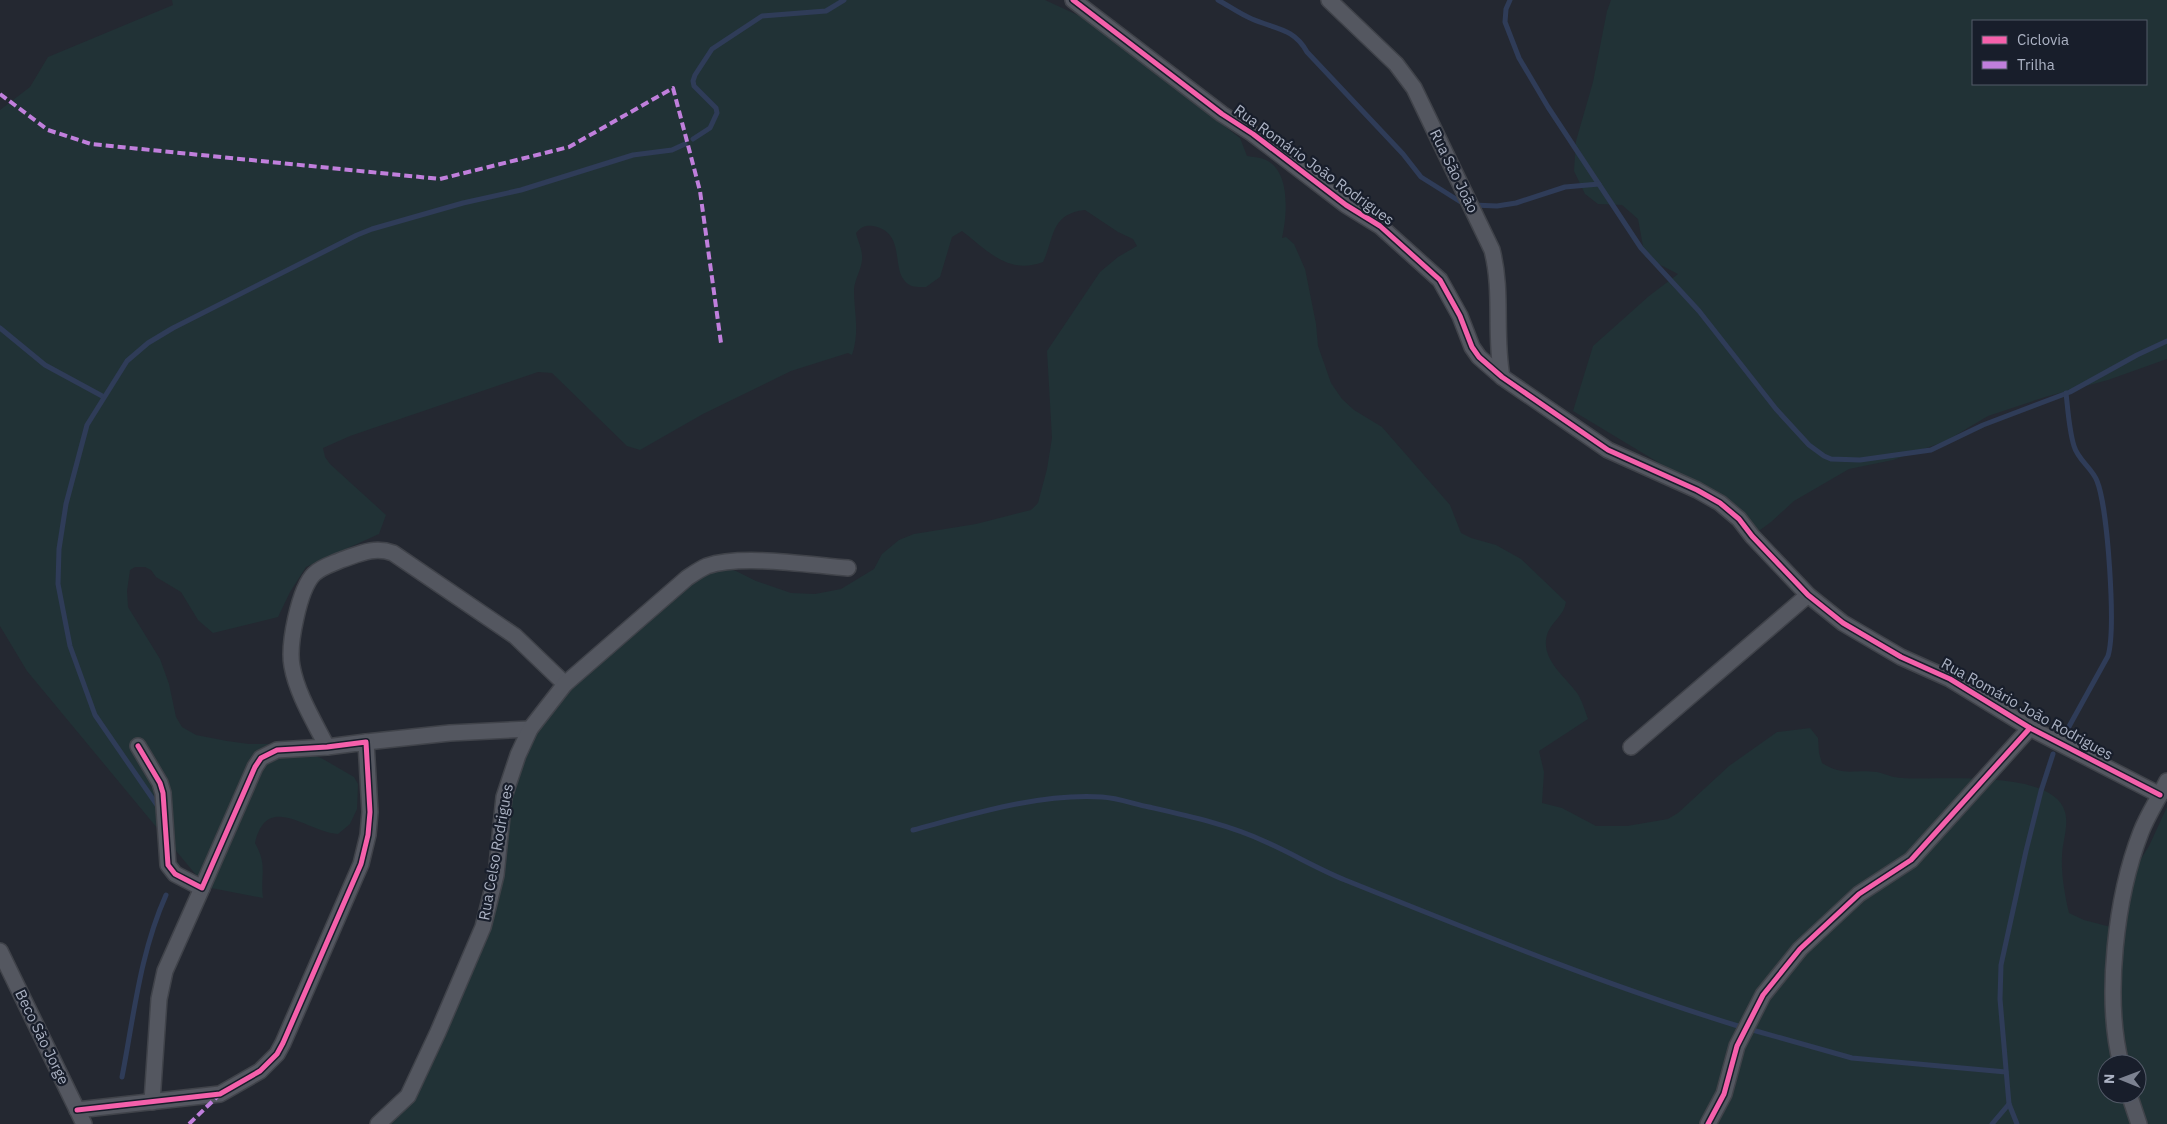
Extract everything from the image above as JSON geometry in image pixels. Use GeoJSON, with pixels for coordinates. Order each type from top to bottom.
{"type":"FeatureCollection","features":[{"type":"Feature","properties":{"kind":"street","name":"Rua Romário João Rodrigues"},"geometry":{"type":"LineString","coordinates":[[1073,0],[1222,114],[1254,134],[1346,205],[1380,226],[1440,280],[1460,316],[1472,347],[1479,358],[1502,377],[1608,450],[1697,490],[1720,503],[1739,519],[1752,536],[1808,595],[1843,623],[1900,657],[1950,679],[2030,728],[2160,795]]}},
{"type":"Feature","properties":{"kind":"street","name":"Rua São João"},"geometry":{"type":"LineString","coordinates":[[1328,0],[1396,64],[1414,88],[1492,250],[1499,287],[1497,336],[1502,377]]}},
{"type":"Feature","properties":{"kind":"street"},"geometry":{"type":"LineString","coordinates":[[327,747],[299,689],[292,664],[294,634],[304,588],[310,579],[322,568],[368,551],[386,550],[401,558],[515,636],[565,684]]}},
{"type":"Feature","properties":{"kind":"street","name":"Rua Celso Rodrigues"},"geometry":{"type":"LineString","coordinates":[[378,1124],[408,1096],[483,927],[496,874],[504,797],[518,755],[530,729],[565,684],[687,578],[706,566],[750,561],[848,568]]}},
{"type":"Feature","properties":{"kind":"street"},"geometry":{"type":"LineString","coordinates":[[1631,747],[1808,595]]}},
{"type":"Feature","properties":{"kind":"street"},"geometry":{"type":"LineString","coordinates":[[1708,1124],[1724,1094],[1737,1046],[1763,995],[1800,949],[1859,894],[1911,860],[2030,728]]}},
{"type":"Feature","properties":{"kind":"street"},"geometry":{"type":"LineString","coordinates":[[152,1102],[159,999],[165,971],[255,766],[261,758],[277,750],[327,747],[450,732],[530,729]]}},
{"type":"Feature","properties":{"kind":"street"},"geometry":{"type":"LineString","coordinates":[[77,1110],[220,1094],[260,1071],[277,1054],[361,864],[368,836],[370,812],[366,742]]}},
{"type":"Feature","properties":{"kind":"street"},"geometry":{"type":"LineString","coordinates":[[138,746],[164,793],[168,865],[175,874],[202,888]]}},
{"type":"Feature","properties":{"kind":"street"},"geometry":{"type":"LineString","coordinates":[[2120,1054],[2115,1025],[2114,947],[2128,871],[2142,830],[2167,781]]}},
{"type":"Feature","properties":{"kind":"street","name":"Beco São Jorge"},"geometry":{"type":"LineString","coordinates":[[0,950],[84,1124]]}},
{"type":"Feature","properties":{"kind":"street"},"geometry":{"type":"LineString","coordinates":[[2132,1104],[2139,1124]]}},
{"type":"Feature","properties":{"kind":"shaded area"},"geometry":{"type":"Polygon","coordinates":[[[172,0],[1045,0],[1084,18],[1240,138],[1247,156],[1264,159],[1274,166],[1280,174],[1285,195],[1286,207],[1282,238],[1286,237],[1294,244],[1305,269],[1316,324],[1318,346],[1331,383],[1342,399],[1354,410],[1382,427],[1450,505],[1461,533],[1496,545],[1521,559],[1566,602],[1563,611],[1548,632],[1547,650],[1554,666],[1579,696],[1588,719],[1539,751],[1544,772],[1542,803],[1562,808],[1596,826],[1627,826],[1668,819],[1678,813],[1729,766],[1777,732],[1810,728],[1818,738],[1822,763],[1837,770],[1877,772],[1899,778],[1966,778],[2018,783],[2040,789],[2056,798],[2066,817],[2062,863],[2069,913],[2084,920],[2126,931],[2123,888],[2149,846],[2167,807],[2167,1124],[391,1124],[416,1095],[488,924],[508,804],[521,761],[558,700],[697,575],[724,568],[791,593],[815,594],[841,589],[874,569],[882,554],[899,540],[914,534],[976,524],[1031,510],[1038,503],[1047,469],[1052,438],[1047,351],[1100,272],[1118,257],[1137,246],[1133,239],[1118,232],[1085,210],[1065,216],[1059,222],[1043,262],[1031,265],[1019,265],[999,259],[962,231],[952,237],[940,277],[926,287],[917,287],[911,286],[904,280],[894,242],[890,235],[883,229],[865,226],[856,233],[862,260],[854,289],[856,338],[852,355],[848,353],[791,371],[703,414],[640,450],[627,446],[552,373],[538,372],[350,436],[323,448],[325,457],[330,464],[386,515],[379,534],[306,567],[290,592],[278,617],[213,633],[198,620],[181,592],[156,577],[151,570],[145,567],[135,567],[130,570],[127,591],[128,607],[160,659],[169,684],[176,717],[182,727],[196,735],[227,741],[249,744],[289,744],[323,759],[354,777],[358,784],[357,809],[350,824],[338,834],[326,832],[289,818],[278,817],[269,819],[261,828],[255,843],[262,864],[263,898],[206,887],[27,671],[0,626],[0,110],[30,87],[48,57],[173,5],[172,0]]]}},
{"type":"Feature","properties":{"kind":"shaded area"},"geometry":{"type":"Polygon","coordinates":[[[1611,0],[2167,0],[2167,359],[2108,380],[2045,397],[1988,416],[1946,441],[1893,460],[1849,469],[1794,501],[1756,533],[1714,496],[1573,411],[1593,346],[1649,296],[1678,274],[1645,257],[1638,219],[1622,205],[1598,204],[1585,194],[1574,171],[1576,141],[1593,82],[1607,11],[1611,0]]]}},
{"type":"Feature","properties":{"kind":"waterway"},"geometry":{"type":"LineString","coordinates":[[693,139],[710,128],[717,113],[716,108],[694,86],[693,81],[712,49],[762,16],[826,11],[844,0]]}},
{"type":"Feature","properties":{"kind":"waterway"},"geometry":{"type":"LineString","coordinates":[[1218,0],[1248,17],[1283,30],[1296,38],[1403,154],[1421,177],[1464,204]]}},
{"type":"Feature","properties":{"kind":"waterway"},"geometry":{"type":"LineString","coordinates":[[1510,0],[1506,9],[1505,22],[1519,58],[1548,107],[1641,248],[1699,311],[1776,409],[1809,445],[1824,456],[1831,459],[1860,460],[1931,450],[1983,425],[2070,392],[2137,355],[2167,341]]}},
{"type":"Feature","properties":{"kind":"waterway"},"geometry":{"type":"LineString","coordinates":[[157,805],[95,715],[70,646],[58,584],[59,549],[66,504],[87,425],[127,361],[148,343],[173,328],[372,229],[463,203],[521,190],[633,155],[672,150],[685,144]]}},
{"type":"Feature","properties":{"kind":"waterway"},"geometry":{"type":"LineString","coordinates":[[1473,205],[1497,206],[1516,203],[1565,187],[1599,184]]}},
{"type":"Feature","properties":{"kind":"waterway"},"geometry":{"type":"LineString","coordinates":[[0,328],[45,365],[104,397]]}},
{"type":"Feature","properties":{"kind":"waterway"},"geometry":{"type":"LineString","coordinates":[[2061,741],[2108,656],[2111,621],[2110,568],[2101,495],[2095,476],[2079,456],[2074,446],[2066,393]]}},
{"type":"Feature","properties":{"kind":"waterway"},"geometry":{"type":"LineString","coordinates":[[2017,1124],[2009,1104],[2000,999],[2001,965],[2026,851],[2041,791],[2053,754]]}},
{"type":"Feature","properties":{"kind":"waterway"},"geometry":{"type":"LineString","coordinates":[[913,830],[983,811],[1031,801],[1079,797],[1102,797],[1120,800],[1224,826],[1252,836],[1345,880],[1491,938],[1639,993],[1738,1026]]}},
{"type":"Feature","properties":{"kind":"waterway"},"geometry":{"type":"LineString","coordinates":[[122,1077],[144,962],[157,917],[166,895]]}},
{"type":"Feature","properties":{"kind":"waterway"},"geometry":{"type":"LineString","coordinates":[[1749,1029],[1852,1058],[2006,1072]]}},
{"type":"Feature","properties":{"kind":"waterway"},"geometry":{"type":"LineString","coordinates":[[1992,1124],[2009,1104]]}},
{"type":"Feature","properties":{"kind":"marked path"},"geometry":{"type":"LineString","coordinates":[[0,94],[48,130],[91,144],[440,179],[569,147],[673,88],[700,191],[721,343]]}},
{"type":"Feature","properties":{"kind":"marked path"},"geometry":{"type":"LineString","coordinates":[[189,1124],[220,1094]]}},
{"type":"Feature","properties":{"kind":"cycle path"},"geometry":{"type":"LineString","coordinates":[[1073,0],[1222,114],[1253,134],[1346,205],[1380,226],[1440,280],[1460,316],[1472,347],[1479,357],[1502,377],[1608,450],[1697,490],[1720,503],[1739,519],[1752,536],[1808,595],[1843,623],[1901,657],[1950,679],[2030,728],[2160,795]]}},
{"type":"Feature","properties":{"kind":"cycle path"},"geometry":{"type":"LineString","coordinates":[[1708,1124],[1724,1094],[1737,1046],[1763,995],[1800,949],[1859,894],[1911,860],[2030,728]]}},
{"type":"Feature","properties":{"kind":"cycle path"},"geometry":{"type":"LineString","coordinates":[[77,1110],[220,1094],[260,1071],[277,1054],[283,1043],[361,864],[368,835],[370,812],[366,742],[277,750],[261,758],[255,767],[202,888],[175,874],[168,865],[163,793],[160,783],[138,746]]}}]}
